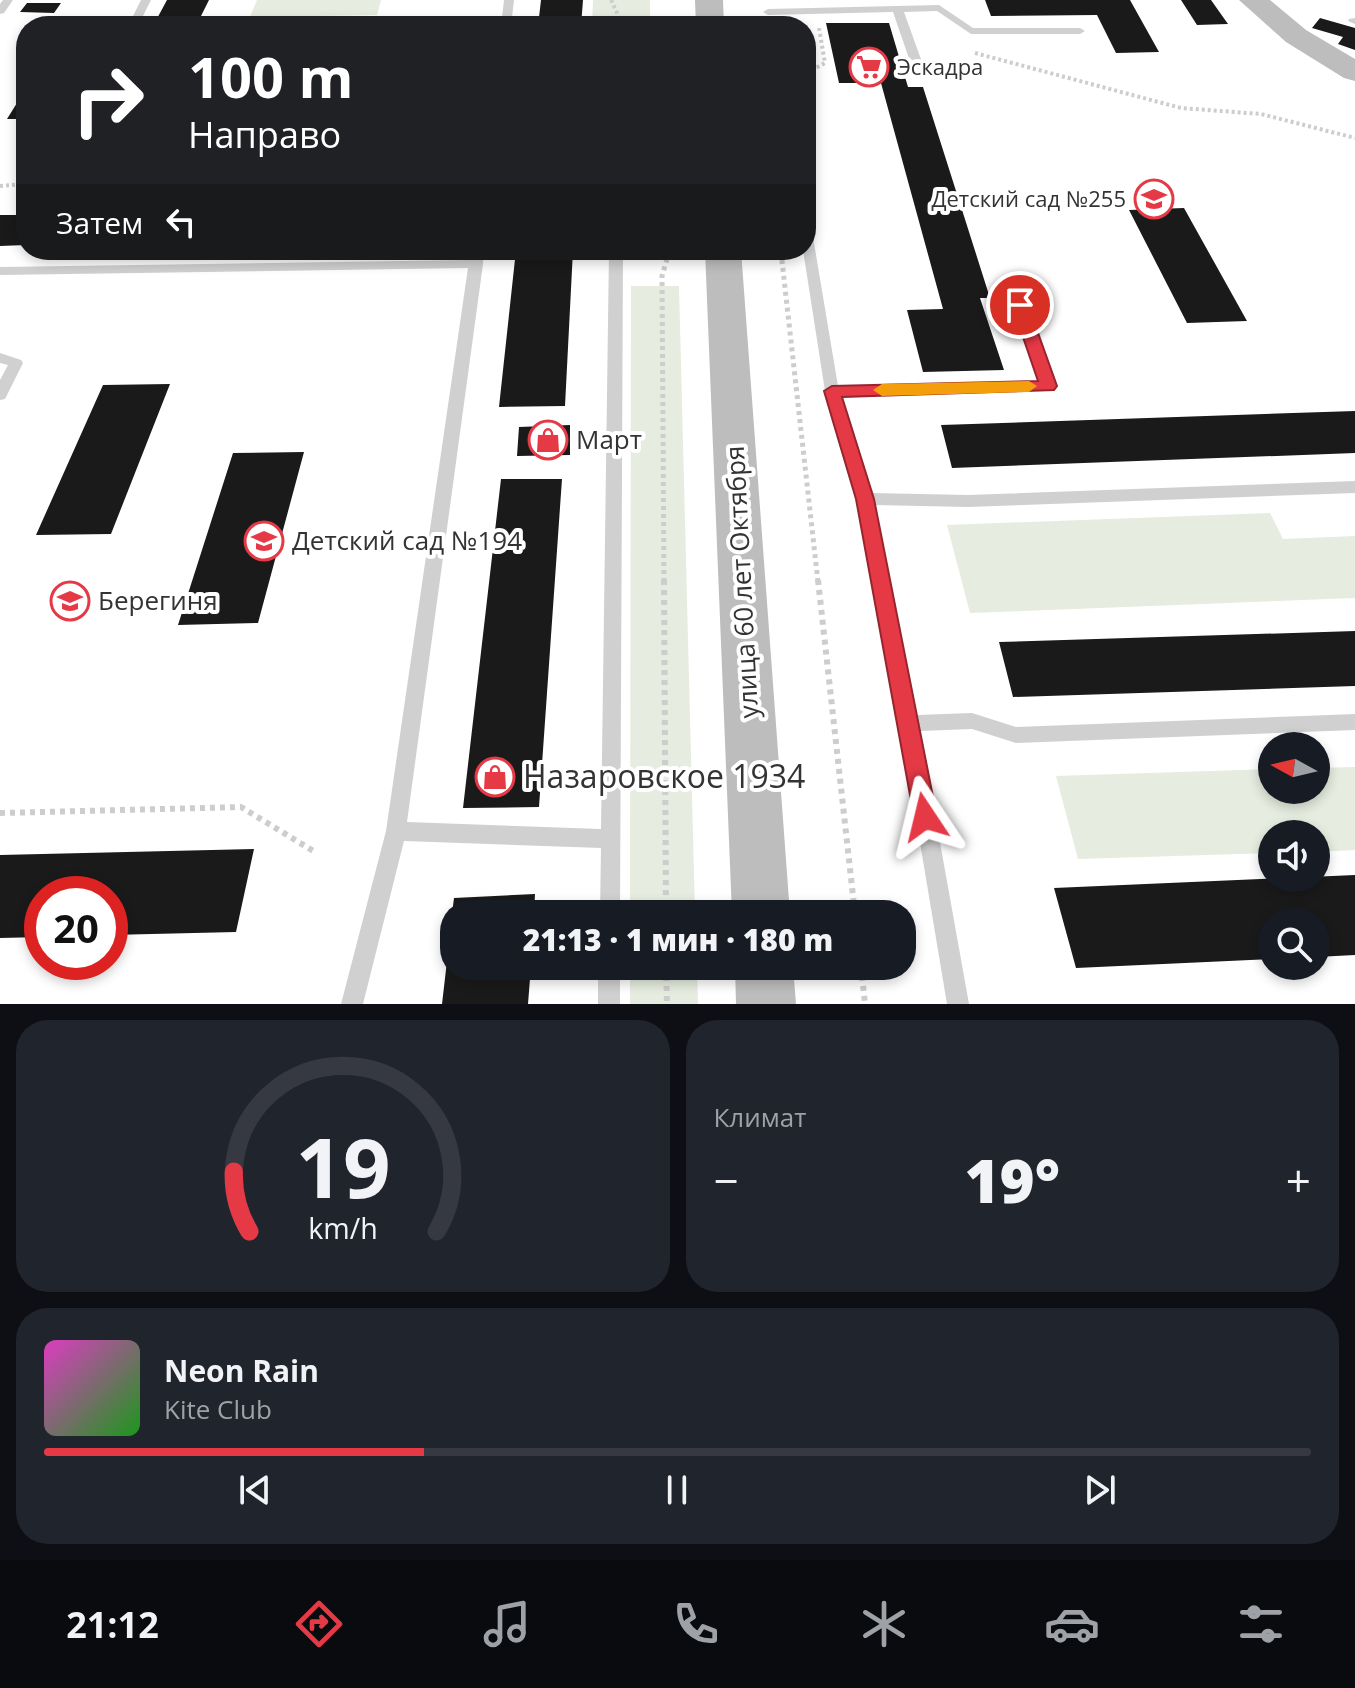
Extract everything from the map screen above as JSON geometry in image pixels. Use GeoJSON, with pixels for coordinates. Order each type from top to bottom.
{"type":"FeatureCollection","features":[{"type":"Feature","properties":{"kind":"main road"},"geometry":{"type":"LineString","coordinates":[[1253,0],[1296,36],[1355,72]]}},
{"type":"Feature","properties":{"kind":"main road","name":"улица 60 лет Октября"},"geometry":{"type":"LineString","coordinates":[[724,260],[760,900]]}},
{"type":"Feature","properties":{"kind":"main road"},"geometry":{"type":"LineString","coordinates":[[765,980],[766,1004]]}},
{"type":"Feature","properties":{"kind":"lane"},"geometry":{"type":"LineString","coordinates":[[0,11],[8,0]]}},
{"type":"Feature","properties":{"kind":"lane"},"geometry":{"type":"LineString","coordinates":[[767,6],[815,9],[939,8],[971,31],[1080,31]]}},
{"type":"Feature","properties":{"kind":"lane"},"geometry":{"type":"LineString","coordinates":[[897,8],[921,76]]}},
{"type":"Feature","properties":{"kind":"lane"},"geometry":{"type":"LineString","coordinates":[[0,271],[375,260]]}},
{"type":"Feature","properties":{"kind":"lane"},"geometry":{"type":"LineString","coordinates":[[352,1004],[396,831],[477,260]]}},
{"type":"Feature","properties":{"kind":"lane"},"geometry":{"type":"LineString","coordinates":[[610,900],[616,260]]}},
{"type":"Feature","properties":{"kind":"lane"},"geometry":{"type":"LineString","coordinates":[[811,260],[832,391],[865,499],[909,723],[958,1004]]}},
{"type":"Feature","properties":{"kind":"lane"},"geometry":{"type":"LineString","coordinates":[[832,391],[1048,386],[1020,305]]}},
{"type":"Feature","properties":{"kind":"lane"},"geometry":{"type":"LineString","coordinates":[[0,358],[16,363],[0,395]]}},
{"type":"Feature","properties":{"kind":"lane"},"geometry":{"type":"LineString","coordinates":[[865,499],[968,501],[1355,487]]}},
{"type":"Feature","properties":{"kind":"lane"},"geometry":{"type":"LineString","coordinates":[[909,723],[972,721],[1016,735],[1355,722]]}},
{"type":"Feature","properties":{"kind":"lane"},"geometry":{"type":"LineString","coordinates":[[396,831],[612,839]]}},
{"type":"Feature","properties":{"kind":"lane"},"geometry":{"type":"LineString","coordinates":[[609,980],[609,1004]]}},
{"type":"Feature","properties":{"kind":"path"},"geometry":{"type":"LineString","coordinates":[[815,9],[825,63],[816,68]]}},
{"type":"Feature","properties":{"kind":"path"},"geometry":{"type":"LineString","coordinates":[[971,52],[1181,108],[1261,114],[1355,138]]}},
{"type":"Feature","properties":{"kind":"path"},"geometry":{"type":"LineString","coordinates":[[666,900],[662,276],[667,260]]}},
{"type":"Feature","properties":{"kind":"path"},"geometry":{"type":"LineString","coordinates":[[782,260],[853,900]]}},
{"type":"Feature","properties":{"kind":"path"},"geometry":{"type":"LineString","coordinates":[[0,813],[241,807],[315,852]]}},
{"type":"Feature","properties":{"kind":"path"},"geometry":{"type":"LineString","coordinates":[[666,980],[667,1004]]}},
{"type":"Feature","properties":{"kind":"path"},"geometry":{"type":"LineString","coordinates":[[862,980],[865,1004]]}},
{"type":"Feature","properties":{"kind":"shaded area"},"geometry":{"type":"Polygon","coordinates":[[[257,0],[381,0],[377,15],[250,16],[257,0]]]}},
{"type":"Feature","properties":{"kind":"shaded area"},"geometry":{"type":"Polygon","coordinates":[[[593,0],[650,0],[650,16],[592,16],[593,0]]]}},
{"type":"Feature","properties":{"kind":"shaded area"},"geometry":{"type":"Polygon","coordinates":[[[631,286],[679,286],[695,900],[630,900],[631,286]]]}},
{"type":"Feature","properties":{"kind":"shaded area"},"geometry":{"type":"Polygon","coordinates":[[[1270,513],[1283,539],[1355,536],[1355,598],[970,613],[947,525],[1270,513]]]}},
{"type":"Feature","properties":{"kind":"shaded area"},"geometry":{"type":"Polygon","coordinates":[[[1355,767],[1355,850],[1330,851],[1330,820],[1258,820],[1258,853],[1078,859],[1056,776],[1258,769],[1258,804],[1330,804],[1330,768],[1355,767]]]}},
{"type":"Feature","properties":{"kind":"shaded area"},"geometry":{"type":"Polygon","coordinates":[[[630,980],[697,980],[698,1004],[630,1004],[630,980]]]}},
{"type":"Feature","properties":{"kind":"building"},"geometry":{"type":"Polygon","coordinates":[[[167,0],[209,0],[201,16],[158,16],[167,0]]]}},
{"type":"Feature","properties":{"kind":"building"},"geometry":{"type":"Polygon","coordinates":[[[541,0],[583,0],[582,16],[539,16],[541,0]]]}},
{"type":"Feature","properties":{"kind":"building"},"geometry":{"type":"Polygon","coordinates":[[[985,0],[1130,0],[1159,52],[1116,53],[1097,15],[991,16],[985,0]]]}},
{"type":"Feature","properties":{"kind":"building"},"geometry":{"type":"Polygon","coordinates":[[[1181,0],[1211,0],[1228,24],[1197,25],[1181,0]]]}},
{"type":"Feature","properties":{"kind":"building"},"geometry":{"type":"Polygon","coordinates":[[[27,3],[61,3],[54,13],[20,12],[27,3]]]}},
{"type":"Feature","properties":{"kind":"building"},"geometry":{"type":"Polygon","coordinates":[[[1320,18],[1355,28],[1355,50],[1338,44],[1343,37],[1312,28],[1320,18]]]}},
{"type":"Feature","properties":{"kind":"building"},"geometry":{"type":"Polygon","coordinates":[[[826,23],[889,23],[908,87],[923,87],[990,298],[980,298],[1004,370],[923,372],[907,310],[943,309],[881,83],[839,83],[826,23]]]}},
{"type":"Feature","properties":{"kind":"building"},"geometry":{"type":"Polygon","coordinates":[[[16,105],[16,119],[7,119],[16,105]]]}},
{"type":"Feature","properties":{"kind":"building"},"geometry":{"type":"Polygon","coordinates":[[[1184,208],[1247,321],[1187,323],[1129,210],[1184,208]]]}},
{"type":"Feature","properties":{"kind":"building"},"geometry":{"type":"Polygon","coordinates":[[[0,215],[16,215],[16,245],[0,246],[0,215]]]}},
{"type":"Feature","properties":{"kind":"building"},"geometry":{"type":"Polygon","coordinates":[[[515,260],[572,260],[565,406],[499,407],[515,260]]]}},
{"type":"Feature","properties":{"kind":"building"},"geometry":{"type":"Polygon","coordinates":[[[170,384],[111,534],[36,535],[103,385],[170,384]]]}},
{"type":"Feature","properties":{"kind":"building"},"geometry":{"type":"Polygon","coordinates":[[[1355,411],[1355,453],[952,468],[941,425],[1355,411]]]}},
{"type":"Feature","properties":{"kind":"building"},"geometry":{"type":"Polygon","coordinates":[[[570,425],[570,455],[517,456],[519,427],[570,425]]]}},
{"type":"Feature","properties":{"kind":"building"},"geometry":{"type":"Polygon","coordinates":[[[304,452],[258,623],[178,625],[233,453],[304,452]]]}},
{"type":"Feature","properties":{"kind":"building"},"geometry":{"type":"Polygon","coordinates":[[[501,479],[562,479],[539,807],[463,808],[501,479]]]}},
{"type":"Feature","properties":{"kind":"building"},"geometry":{"type":"Polygon","coordinates":[[[1355,631],[1355,686],[1013,697],[999,642],[1355,631]]]}},
{"type":"Feature","properties":{"kind":"building"},"geometry":{"type":"Polygon","coordinates":[[[254,849],[236,932],[128,935],[128,876],[24,876],[24,937],[0,938],[0,855],[254,849]]]}},
{"type":"Feature","properties":{"kind":"building"},"geometry":{"type":"Polygon","coordinates":[[[1355,875],[1355,955],[1330,956],[1330,908],[1258,908],[1258,960],[1076,968],[1054,888],[1258,879],[1258,892],[1330,892],[1330,876],[1355,875]]]}},
{"type":"Feature","properties":{"kind":"building"},"geometry":{"type":"Polygon","coordinates":[[[535,894],[535,900],[454,898],[535,894]]]}},
{"type":"Feature","properties":{"kind":"building"},"geometry":{"type":"Polygon","coordinates":[[[445,980],[530,980],[528,1004],[442,1004],[445,980]]]}},
{"type":"Feature","properties":{"kind":"slow traffic"},"geometry":{"type":"LineString","coordinates":[[882,390],[1029,386]]}},
{"type":"Feature","properties":{"kind":"place","name":"Эскадра"},"geometry":{"type":"Point","coordinates":[869,67]}},
{"type":"Feature","properties":{"kind":"place","name":"Детский сад №255"},"geometry":{"type":"Point","coordinates":[1154,199]}},
{"type":"Feature","properties":{"kind":"place","name":"Март"},"geometry":{"type":"Point","coordinates":[548,440]}},
{"type":"Feature","properties":{"kind":"place","name":"Детский сад №194"},"geometry":{"type":"Point","coordinates":[264,541]}},
{"type":"Feature","properties":{"kind":"place","name":"Берегиня"},"geometry":{"type":"Point","coordinates":[70,601]}},
{"type":"Feature","properties":{"kind":"place","name":"Назаровское 1934"},"geometry":{"type":"Point","coordinates":[495,777]}},
{"type":"Feature","properties":{"kind":"route"},"geometry":{"type":"LineString","coordinates":[[925,817],[865,499],[832,391],[1048,386],[1020,305]]}}]}
